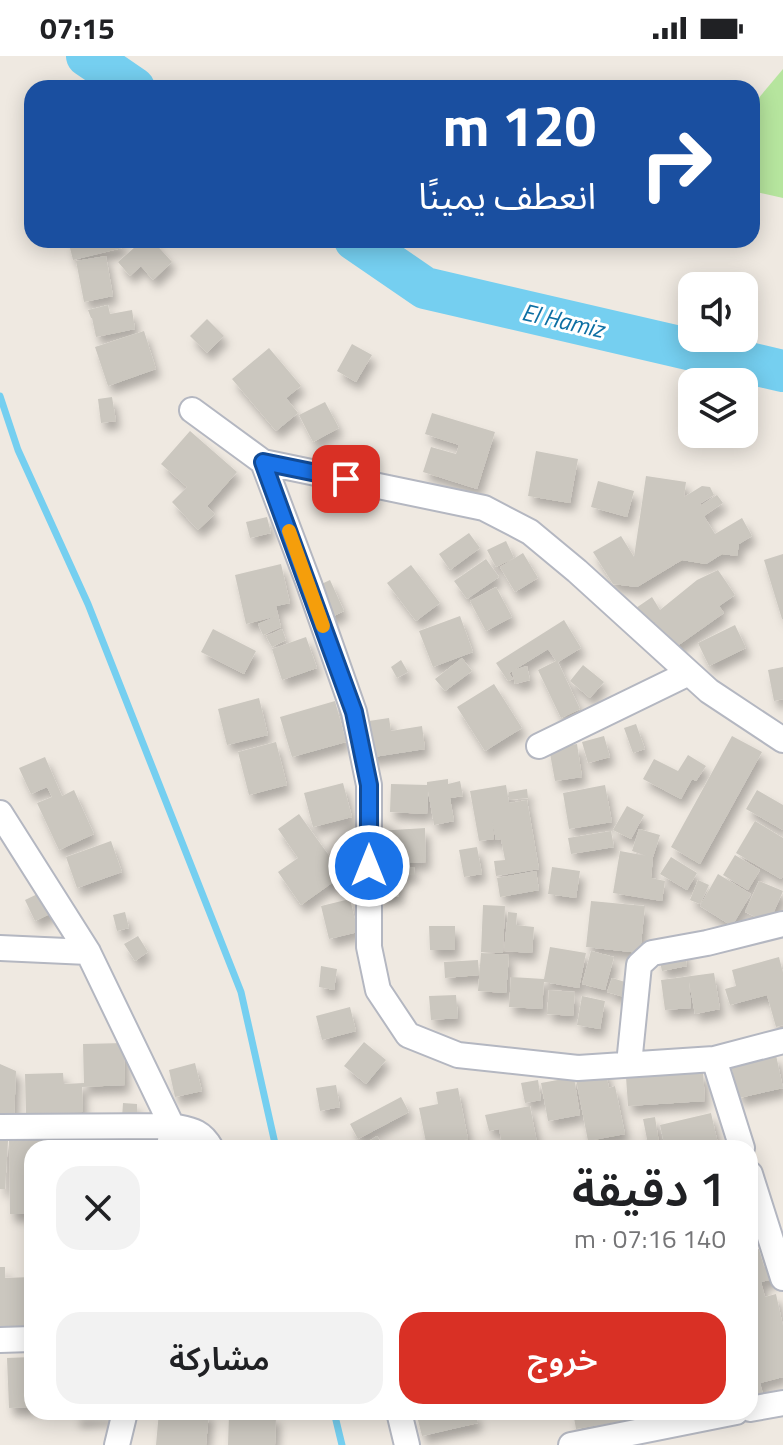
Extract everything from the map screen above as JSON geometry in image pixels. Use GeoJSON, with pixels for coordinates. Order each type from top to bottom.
{"type":"FeatureCollection","features":[{"type":"Feature","properties":{"kind":"street"},"geometry":{"type":"LineString","coordinates":[[192,410],[263,462],[484,508],[530,532],[709,691],[783,740]]}},
{"type":"Feature","properties":{"kind":"street"},"geometry":{"type":"LineString","coordinates":[[263,462],[354,712],[369,785],[369,947],[378,990],[408,1035],[458,1055],[578,1068],[714,1059],[783,1041]]}},
{"type":"Feature","properties":{"kind":"street"},"geometry":{"type":"LineString","coordinates":[[539,746],[689,673]]}},
{"type":"Feature","properties":{"kind":"street"},"geometry":{"type":"LineString","coordinates":[[0,813],[88,952],[170,1137]]}},
{"type":"Feature","properties":{"kind":"street"},"geometry":{"type":"LineString","coordinates":[[629,1064],[639,965],[652,953],[783,924]]}},
{"type":"Feature","properties":{"kind":"street"},"geometry":{"type":"LineString","coordinates":[[0,948],[88,952]]}},
{"type":"Feature","properties":{"kind":"street"},"geometry":{"type":"LineString","coordinates":[[714,1059],[739,1140]]}},
{"type":"Feature","properties":{"kind":"street"},"geometry":{"type":"LineString","coordinates":[[0,1127],[170,1137],[194,1130],[206,1140]]}},
{"type":"Feature","properties":{"kind":"street"},"geometry":{"type":"LineString","coordinates":[[758,1201],[783,1278]]}},
{"type":"Feature","properties":{"kind":"street"},"geometry":{"type":"LineString","coordinates":[[0,1340],[24,1339]]}},
{"type":"Feature","properties":{"kind":"street"},"geometry":{"type":"LineString","coordinates":[[758,1408],[783,1403]]}},
{"type":"Feature","properties":{"kind":"street"},"geometry":{"type":"LineString","coordinates":[[117,1445],[123,1420]]}},
{"type":"Feature","properties":{"kind":"street"},"geometry":{"type":"LineString","coordinates":[[401,1420],[407,1445]]}},
{"type":"Feature","properties":{"kind":"street"},"geometry":{"type":"LineString","coordinates":[[571,1445],[696,1420]]}},
{"type":"Feature","properties":{"kind":"green space"},"geometry":{"type":"Polygon","coordinates":[[[783,69],[783,198],[760,193],[760,96],[783,69]]]}},
{"type":"Feature","properties":{"kind":"building"},"geometry":{"type":"Polygon","coordinates":[[[70,248],[122,248],[73,260],[70,248]]]}},
{"type":"Feature","properties":{"kind":"building"},"geometry":{"type":"Polygon","coordinates":[[[134,248],[159,248],[172,262],[153,280],[141,266],[130,276],[118,262],[134,248]]]}},
{"type":"Feature","properties":{"kind":"building"},"geometry":{"type":"Polygon","coordinates":[[[106,256],[113,296],[84,302],[76,261],[106,256]]]}},
{"type":"Feature","properties":{"kind":"building"},"geometry":{"type":"Polygon","coordinates":[[[108,305],[110,314],[132,310],[135,329],[96,337],[88,310],[108,305]]]}},
{"type":"Feature","properties":{"kind":"building"},"geometry":{"type":"Polygon","coordinates":[[[207,319],[224,336],[207,353],[190,336],[207,319]]]}},
{"type":"Feature","properties":{"kind":"building"},"geometry":{"type":"Polygon","coordinates":[[[144,331],[156,369],[108,386],[95,347],[144,331]]]}},
{"type":"Feature","properties":{"kind":"building"},"geometry":{"type":"Polygon","coordinates":[[[352,344],[372,355],[356,382],[337,371],[352,344]]]}},
{"type":"Feature","properties":{"kind":"building"},"geometry":{"type":"Polygon","coordinates":[[[269,348],[301,386],[286,398],[298,413],[276,431],[232,379],[269,348]]]}},
{"type":"Feature","properties":{"kind":"building"},"geometry":{"type":"Polygon","coordinates":[[[112,397],[116,421],[101,423],[98,399],[112,397]]]}},
{"type":"Feature","properties":{"kind":"building"},"geometry":{"type":"Polygon","coordinates":[[[325,402],[339,428],[313,442],[299,415],[325,402]]]}},
{"type":"Feature","properties":{"kind":"building"},"geometry":{"type":"Polygon","coordinates":[[[432,413],[495,432],[477,489],[423,472],[431,447],[456,454],[459,445],[425,434],[432,413]]]}},
{"type":"Feature","properties":{"kind":"building"},"geometry":{"type":"Polygon","coordinates":[[[190,431],[237,472],[207,506],[215,514],[198,530],[172,502],[187,487],[161,464],[190,431]]]}},
{"type":"Feature","properties":{"kind":"building"},"geometry":{"type":"Polygon","coordinates":[[[536,451],[578,459],[570,503],[528,496],[536,451]]]}},
{"type":"Feature","properties":{"kind":"building"},"geometry":{"type":"Polygon","coordinates":[[[646,476],[686,482],[684,497],[702,486],[710,487],[714,495],[700,506],[717,495],[723,503],[704,516],[715,534],[742,518],[752,536],[739,544],[737,556],[722,554],[706,564],[682,560],[637,587],[613,584],[593,552],[621,536],[634,557],[646,476]]]}},
{"type":"Feature","properties":{"kind":"building"},"geometry":{"type":"Polygon","coordinates":[[[598,481],[634,491],[627,517],[591,507],[598,481]]]}},
{"type":"Feature","properties":{"kind":"building"},"geometry":{"type":"Polygon","coordinates":[[[267,517],[271,533],[250,538],[246,522],[267,517]]]}},
{"type":"Feature","properties":{"kind":"building"},"geometry":{"type":"Polygon","coordinates":[[[469,533],[480,548],[450,570],[439,554],[469,533]]]}},
{"type":"Feature","properties":{"kind":"building"},"geometry":{"type":"Polygon","coordinates":[[[506,541],[514,558],[496,567],[487,550],[506,541]]]}},
{"type":"Feature","properties":{"kind":"building"},"geometry":{"type":"Polygon","coordinates":[[[523,553],[538,578],[515,592],[500,567],[523,553]]]}},
{"type":"Feature","properties":{"kind":"building"},"geometry":{"type":"Polygon","coordinates":[[[783,554],[783,619],[782,619],[764,560],[783,554]]]}},
{"type":"Feature","properties":{"kind":"building"},"geometry":{"type":"Polygon","coordinates":[[[486,559],[499,577],[467,599],[454,581],[486,559]]]}},
{"type":"Feature","properties":{"kind":"building"},"geometry":{"type":"Polygon","coordinates":[[[281,564],[290,603],[276,606],[281,627],[263,635],[258,624],[277,616],[246,624],[235,575],[281,564]]]}},
{"type":"Feature","properties":{"kind":"building"},"geometry":{"type":"Polygon","coordinates":[[[411,565],[440,603],[416,621],[387,583],[411,565]]]}},
{"type":"Feature","properties":{"kind":"building"},"geometry":{"type":"Polygon","coordinates":[[[718,570],[735,595],[719,606],[724,613],[673,649],[654,621],[648,625],[636,608],[652,597],[660,610],[697,580],[718,570]]]}},
{"type":"Feature","properties":{"kind":"building"},"geometry":{"type":"Polygon","coordinates":[[[330,580],[344,611],[328,619],[313,588],[330,580]]]}},
{"type":"Feature","properties":{"kind":"building"},"geometry":{"type":"Polygon","coordinates":[[[496,587],[512,617],[486,631],[470,601],[496,587]]]}},
{"type":"Feature","properties":{"kind":"building"},"geometry":{"type":"Polygon","coordinates":[[[460,616],[473,652],[433,667],[419,631],[460,616]]]}},
{"type":"Feature","properties":{"kind":"building"},"geometry":{"type":"Polygon","coordinates":[[[564,620],[581,648],[558,662],[580,709],[561,718],[538,670],[556,661],[548,649],[514,670],[527,666],[530,680],[515,684],[512,671],[509,673],[513,679],[508,681],[496,663],[564,620]]]}},
{"type":"Feature","properties":{"kind":"building"},"geometry":{"type":"Polygon","coordinates":[[[735,625],[746,648],[709,666],[698,643],[735,625]]]}},
{"type":"Feature","properties":{"kind":"building"},"geometry":{"type":"Polygon","coordinates":[[[213,629],[256,651],[244,674],[201,652],[213,629]]]}},
{"type":"Feature","properties":{"kind":"building"},"geometry":{"type":"Polygon","coordinates":[[[282,629],[286,640],[272,647],[266,636],[282,629]]]}},
{"type":"Feature","properties":{"kind":"building"},"geometry":{"type":"Polygon","coordinates":[[[306,637],[317,668],[282,680],[272,649],[306,637]]]}},
{"type":"Feature","properties":{"kind":"building"},"geometry":{"type":"Polygon","coordinates":[[[462,658],[472,671],[445,691],[435,679],[462,658]]]}},
{"type":"Feature","properties":{"kind":"building"},"geometry":{"type":"Polygon","coordinates":[[[401,660],[408,672],[397,678],[391,667],[401,660]]]}},
{"type":"Feature","properties":{"kind":"building"},"geometry":{"type":"Polygon","coordinates":[[[583,665],[604,682],[590,698],[570,681],[583,665]]]}},
{"type":"Feature","properties":{"kind":"building"},"geometry":{"type":"Polygon","coordinates":[[[783,667],[783,699],[774,701],[768,670],[783,667]]]}},
{"type":"Feature","properties":{"kind":"building"},"geometry":{"type":"Polygon","coordinates":[[[494,684],[522,728],[485,751],[457,707],[494,684]]]}},
{"type":"Feature","properties":{"kind":"building"},"geometry":{"type":"Polygon","coordinates":[[[259,698],[268,735],[227,745],[218,709],[259,698]]]}},
{"type":"Feature","properties":{"kind":"building"},"geometry":{"type":"Polygon","coordinates":[[[335,701],[346,742],[292,757],[280,717],[335,701]]]}},
{"type":"Feature","properties":{"kind":"building"},"geometry":{"type":"Polygon","coordinates":[[[389,718],[391,731],[422,726],[425,749],[367,758],[362,722],[389,718]]]}},
{"type":"Feature","properties":{"kind":"building"},"geometry":{"type":"Polygon","coordinates":[[[636,724],[645,749],[633,753],[624,728],[636,724]]]}},
{"type":"Feature","properties":{"kind":"building"},"geometry":{"type":"Polygon","coordinates":[[[604,736],[610,757],[588,763],[582,742],[604,736]]]}},
{"type":"Feature","properties":{"kind":"building"},"geometry":{"type":"Polygon","coordinates":[[[732,736],[762,752],[700,864],[671,847],[732,736]]]}},
{"type":"Feature","properties":{"kind":"building"},"geometry":{"type":"Polygon","coordinates":[[[276,742],[287,785],[249,795],[238,752],[276,742]]]}},
{"type":"Feature","properties":{"kind":"building"},"geometry":{"type":"Polygon","coordinates":[[[577,744],[582,777],[555,781],[549,748],[577,744]]]}},
{"type":"Feature","properties":{"kind":"building"},"geometry":{"type":"Polygon","coordinates":[[[688,755],[706,766],[696,781],[692,779],[681,799],[643,779],[654,759],[678,771],[688,755]]]}},
{"type":"Feature","properties":{"kind":"building"},"geometry":{"type":"Polygon","coordinates":[[[45,757],[62,796],[74,790],[94,834],[59,850],[37,803],[52,797],[47,787],[31,794],[19,768],[45,757]]]}},
{"type":"Feature","properties":{"kind":"building"},"geometry":{"type":"Polygon","coordinates":[[[448,779],[448,784],[460,781],[463,796],[450,798],[454,821],[434,825],[428,791],[427,814],[390,812],[391,784],[427,785],[427,782],[448,779]]]}},
{"type":"Feature","properties":{"kind":"building"},"geometry":{"type":"Polygon","coordinates":[[[343,783],[352,817],[313,827],[304,793],[343,783]]]}},
{"type":"Feature","properties":{"kind":"building"},"geometry":{"type":"Polygon","coordinates":[[[506,785],[509,803],[527,800],[539,869],[496,876],[494,861],[505,860],[501,839],[496,840],[492,820],[494,839],[479,841],[470,791],[506,785]]]}},
{"type":"Feature","properties":{"kind":"building"},"geometry":{"type":"Polygon","coordinates":[[[605,785],[612,822],[569,829],[563,793],[605,785]]]}},
{"type":"Feature","properties":{"kind":"building"},"geometry":{"type":"Polygon","coordinates":[[[527,789],[528,798],[509,800],[509,792],[527,789]]]}},
{"type":"Feature","properties":{"kind":"building"},"geometry":{"type":"Polygon","coordinates":[[[757,790],[783,805],[783,830],[746,809],[757,790]]]}},
{"type":"Feature","properties":{"kind":"building"},"geometry":{"type":"Polygon","coordinates":[[[627,806],[644,815],[631,839],[613,830],[627,806]]]}},
{"type":"Feature","properties":{"kind":"building"},"geometry":{"type":"Polygon","coordinates":[[[299,814],[343,875],[301,905],[278,872],[298,858],[278,829],[299,814]]]}},
{"type":"Feature","properties":{"kind":"building"},"geometry":{"type":"Polygon","coordinates":[[[755,821],[783,838],[781,879],[736,853],[755,821]]]}},
{"type":"Feature","properties":{"kind":"building"},"geometry":{"type":"Polygon","coordinates":[[[425,828],[426,862],[379,865],[377,831],[425,828]]]}},
{"type":"Feature","properties":{"kind":"building"},"geometry":{"type":"Polygon","coordinates":[[[639,829],[660,835],[651,878],[665,881],[662,901],[613,893],[620,851],[647,856],[632,851],[639,829]]]}},
{"type":"Feature","properties":{"kind":"building"},"geometry":{"type":"Polygon","coordinates":[[[611,831],[614,847],[571,854],[568,838],[611,831]]]}},
{"type":"Feature","properties":{"kind":"building"},"geometry":{"type":"Polygon","coordinates":[[[111,841],[122,872],[77,888],[66,857],[111,841]]]}},
{"type":"Feature","properties":{"kind":"building"},"geometry":{"type":"Polygon","coordinates":[[[477,847],[482,874],[464,877],[459,850],[477,847]]]}},
{"type":"Feature","properties":{"kind":"building"},"geometry":{"type":"Polygon","coordinates":[[[735,855],[760,870],[748,890],[723,875],[735,855]]]}},
{"type":"Feature","properties":{"kind":"building"},"geometry":{"type":"Polygon","coordinates":[[[671,857],[697,873],[687,890],[660,874],[671,857]]]}},
{"type":"Feature","properties":{"kind":"building"},"geometry":{"type":"Polygon","coordinates":[[[414,867],[415,875],[399,875],[399,897],[378,897],[377,868],[414,867]]]}},
{"type":"Feature","properties":{"kind":"building"},"geometry":{"type":"Polygon","coordinates":[[[552,867],[580,871],[576,898],[548,894],[552,867]]]}},
{"type":"Feature","properties":{"kind":"building"},"geometry":{"type":"Polygon","coordinates":[[[536,871],[539,890],[500,897],[497,878],[536,871]]]}},
{"type":"Feature","properties":{"kind":"building"},"geometry":{"type":"Polygon","coordinates":[[[718,874],[751,894],[732,926],[700,906],[718,874]]]}},
{"type":"Feature","properties":{"kind":"building"},"geometry":{"type":"Polygon","coordinates":[[[698,880],[709,885],[700,904],[690,900],[698,880]]]}},
{"type":"Feature","properties":{"kind":"building"},"geometry":{"type":"Polygon","coordinates":[[[759,881],[783,891],[769,923],[745,912],[759,881]]]}},
{"type":"Feature","properties":{"kind":"building"},"geometry":{"type":"Polygon","coordinates":[[[48,889],[58,910],[35,921],[25,900],[48,889]]]}},
{"type":"Feature","properties":{"kind":"building"},"geometry":{"type":"Polygon","coordinates":[[[350,899],[358,932],[329,939],[321,906],[350,899]]]}},
{"type":"Feature","properties":{"kind":"building"},"geometry":{"type":"Polygon","coordinates":[[[591,901],[645,906],[640,953],[586,947],[591,901]]]}},
{"type":"Feature","properties":{"kind":"building"},"geometry":{"type":"Polygon","coordinates":[[[483,905],[505,906],[503,953],[481,952],[483,905]]]}},
{"type":"Feature","properties":{"kind":"building"},"geometry":{"type":"Polygon","coordinates":[[[125,912],[129,928],[117,931],[113,915],[125,912]]]}},
{"type":"Feature","properties":{"kind":"building"},"geometry":{"type":"Polygon","coordinates":[[[508,912],[517,913],[516,925],[534,927],[532,953],[504,951],[508,912]]]}},
{"type":"Feature","properties":{"kind":"building"},"geometry":{"type":"Polygon","coordinates":[[[429,926],[455,926],[455,950],[430,950],[429,926]]]}},
{"type":"Feature","properties":{"kind":"building"},"geometry":{"type":"Polygon","coordinates":[[[138,936],[148,952],[135,961],[124,944],[138,936]]]}},
{"type":"Feature","properties":{"kind":"building"},"geometry":{"type":"Polygon","coordinates":[[[550,947],[586,953],[579,988],[544,982],[542,1009],[509,1007],[511,977],[544,979],[550,947]]]}},
{"type":"Feature","properties":{"kind":"building"},"geometry":{"type":"Polygon","coordinates":[[[684,949],[687,966],[662,971],[658,954],[684,949]]]}},
{"type":"Feature","properties":{"kind":"building"},"geometry":{"type":"Polygon","coordinates":[[[591,951],[614,957],[605,990],[582,984],[591,951]]]}},
{"type":"Feature","properties":{"kind":"building"},"geometry":{"type":"Polygon","coordinates":[[[481,953],[509,955],[506,993],[478,991],[481,953]]]}},
{"type":"Feature","properties":{"kind":"building"},"geometry":{"type":"Polygon","coordinates":[[[779,957],[783,973],[783,1025],[776,1027],[767,995],[730,1005],[725,989],[736,986],[732,970],[779,957]]]}},
{"type":"Feature","properties":{"kind":"building"},"geometry":{"type":"Polygon","coordinates":[[[478,960],[479,975],[445,978],[444,962],[478,960]]]}},
{"type":"Feature","properties":{"kind":"building"},"geometry":{"type":"Polygon","coordinates":[[[321,966],[337,969],[334,990],[319,987],[321,966]]]}},
{"type":"Feature","properties":{"kind":"building"},"geometry":{"type":"Polygon","coordinates":[[[714,973],[720,1009],[695,1014],[689,982],[691,1008],[665,1010],[661,980],[714,973]]]}},
{"type":"Feature","properties":{"kind":"building"},"geometry":{"type":"Polygon","coordinates":[[[612,978],[635,985],[631,999],[607,992],[612,978]]]}},
{"type":"Feature","properties":{"kind":"building"},"geometry":{"type":"Polygon","coordinates":[[[549,990],[575,992],[573,1016],[547,1014],[549,990]]]}},
{"type":"Feature","properties":{"kind":"building"},"geometry":{"type":"Polygon","coordinates":[[[456,995],[458,1018],[431,1020],[429,996],[456,995]]]}},
{"type":"Feature","properties":{"kind":"building"},"geometry":{"type":"Polygon","coordinates":[[[582,996],[605,1001],[600,1029],[577,1025],[582,996]]]}},
{"type":"Feature","properties":{"kind":"building"},"geometry":{"type":"Polygon","coordinates":[[[350,1007],[356,1031],[322,1040],[316,1016],[350,1007]]]}},
{"type":"Feature","properties":{"kind":"building"},"geometry":{"type":"Polygon","coordinates":[[[364,1042],[386,1060],[366,1084],[344,1066],[364,1042]]]}},
{"type":"Feature","properties":{"kind":"building"},"geometry":{"type":"Polygon","coordinates":[[[124,1043],[125,1085],[82,1087],[83,1112],[26,1113],[25,1074],[63,1073],[64,1084],[84,1083],[83,1044],[124,1043]]]}},
{"type":"Feature","properties":{"kind":"building"},"geometry":{"type":"Polygon","coordinates":[[[776,1055],[783,1088],[739,1098],[731,1066],[776,1055]]]}},
{"type":"Feature","properties":{"kind":"building"},"geometry":{"type":"Polygon","coordinates":[[[195,1063],[202,1091],[175,1097],[169,1070],[195,1063]]]}},
{"type":"Feature","properties":{"kind":"building"},"geometry":{"type":"Polygon","coordinates":[[[0,1064],[16,1071],[14,1119],[0,1119],[0,1064]]]}},
{"type":"Feature","properties":{"kind":"building"},"geometry":{"type":"Polygon","coordinates":[[[605,1068],[609,1088],[615,1086],[625,1134],[588,1140],[575,1074],[605,1068]]]}},
{"type":"Feature","properties":{"kind":"building"},"geometry":{"type":"Polygon","coordinates":[[[703,1072],[705,1101],[628,1106],[626,1077],[703,1072]]]}},
{"type":"Feature","properties":{"kind":"building"},"geometry":{"type":"Polygon","coordinates":[[[574,1077],[580,1115],[548,1121],[541,1083],[574,1077]]]}},
{"type":"Feature","properties":{"kind":"building"},"geometry":{"type":"Polygon","coordinates":[[[538,1080],[541,1100],[525,1103],[521,1083],[538,1080]]]}},
{"type":"Feature","properties":{"kind":"building"},"geometry":{"type":"Polygon","coordinates":[[[336,1085],[340,1107],[320,1111],[316,1088],[336,1085]]]}},
{"type":"Feature","properties":{"kind":"building"},"geometry":{"type":"Polygon","coordinates":[[[458,1088],[468,1139],[426,1140],[419,1108],[438,1104],[436,1092],[458,1088]]]}},
{"type":"Feature","properties":{"kind":"building"},"geometry":{"type":"Polygon","coordinates":[[[401,1097],[409,1112],[358,1139],[350,1124],[401,1097]]]}},
{"type":"Feature","properties":{"kind":"building"},"geometry":{"type":"Polygon","coordinates":[[[123,1103],[137,1104],[137,1118],[122,1118],[123,1103]]]}},
{"type":"Feature","properties":{"kind":"building"},"geometry":{"type":"Polygon","coordinates":[[[530,1106],[536,1140],[501,1140],[499,1129],[489,1131],[485,1115],[530,1106]]]}},
{"type":"Feature","properties":{"kind":"building"},"geometry":{"type":"Polygon","coordinates":[[[711,1113],[717,1140],[663,1140],[660,1125],[711,1113]]]}},
{"type":"Feature","properties":{"kind":"building"},"geometry":{"type":"Polygon","coordinates":[[[655,1117],[659,1140],[647,1140],[643,1119],[655,1117]]]}},
{"type":"Feature","properties":{"kind":"building"},"geometry":{"type":"Polygon","coordinates":[[[9,1138],[46,1138],[24,1140],[24,1214],[10,1214],[9,1138]]]}},
{"type":"Feature","properties":{"kind":"building"},"geometry":{"type":"Polygon","coordinates":[[[0,1141],[8,1141],[5,1189],[0,1189],[0,1141]]]}},
{"type":"Feature","properties":{"kind":"building"},"geometry":{"type":"Polygon","coordinates":[[[758,1249],[764,1267],[774,1265],[777,1278],[761,1282],[765,1297],[776,1294],[783,1326],[783,1377],[760,1383],[764,1398],[758,1399],[758,1249]]]}},
{"type":"Feature","properties":{"kind":"building"},"geometry":{"type":"Polygon","coordinates":[[[0,1267],[5,1267],[5,1278],[24,1277],[24,1328],[0,1330],[0,1267]]]}},
{"type":"Feature","properties":{"kind":"building"},"geometry":{"type":"Polygon","coordinates":[[[24,1357],[24,1407],[9,1408],[7,1358],[24,1357]]]}},
{"type":"Feature","properties":{"kind":"building"},"geometry":{"type":"Polygon","coordinates":[[[158,1420],[208,1420],[206,1445],[156,1445],[158,1420]]]}},
{"type":"Feature","properties":{"kind":"building"},"geometry":{"type":"Polygon","coordinates":[[[229,1420],[276,1420],[275,1445],[228,1445],[229,1420]]]}},
{"type":"Feature","properties":{"kind":"building"},"geometry":{"type":"Polygon","coordinates":[[[418,1420],[477,1420],[478,1423],[422,1436],[418,1420]]]}},
{"type":"Feature","properties":{"kind":"building"},"geometry":{"type":"Polygon","coordinates":[[[574,1420],[627,1420],[576,1429],[574,1420]]]}},
{"type":"Feature","properties":{"kind":"waterway","name":"El Hamiz"},"geometry":{"type":"LineString","coordinates":[[87,56],[122,80]]}},
{"type":"Feature","properties":{"kind":"waterway","name":"El Hamiz"},"geometry":{"type":"LineString","coordinates":[[367,248],[425,288],[783,371]]}},
{"type":"Feature","properties":{"kind":"waterway"},"geometry":{"type":"LineString","coordinates":[[0,396],[18,450],[88,604],[241,992],[274,1140]]}},
{"type":"Feature","properties":{"kind":"waterway"},"geometry":{"type":"LineString","coordinates":[[336,1420],[342,1445]]}},
{"type":"Feature","properties":{"kind":"slow traffic"},"geometry":{"type":"LineString","coordinates":[[289,531],[323,626]]}},
{"type":"Feature","properties":{"kind":"route"},"geometry":{"type":"LineString","coordinates":[[346,479],[263,462],[354,712],[369,785],[369,866]]}}]}
